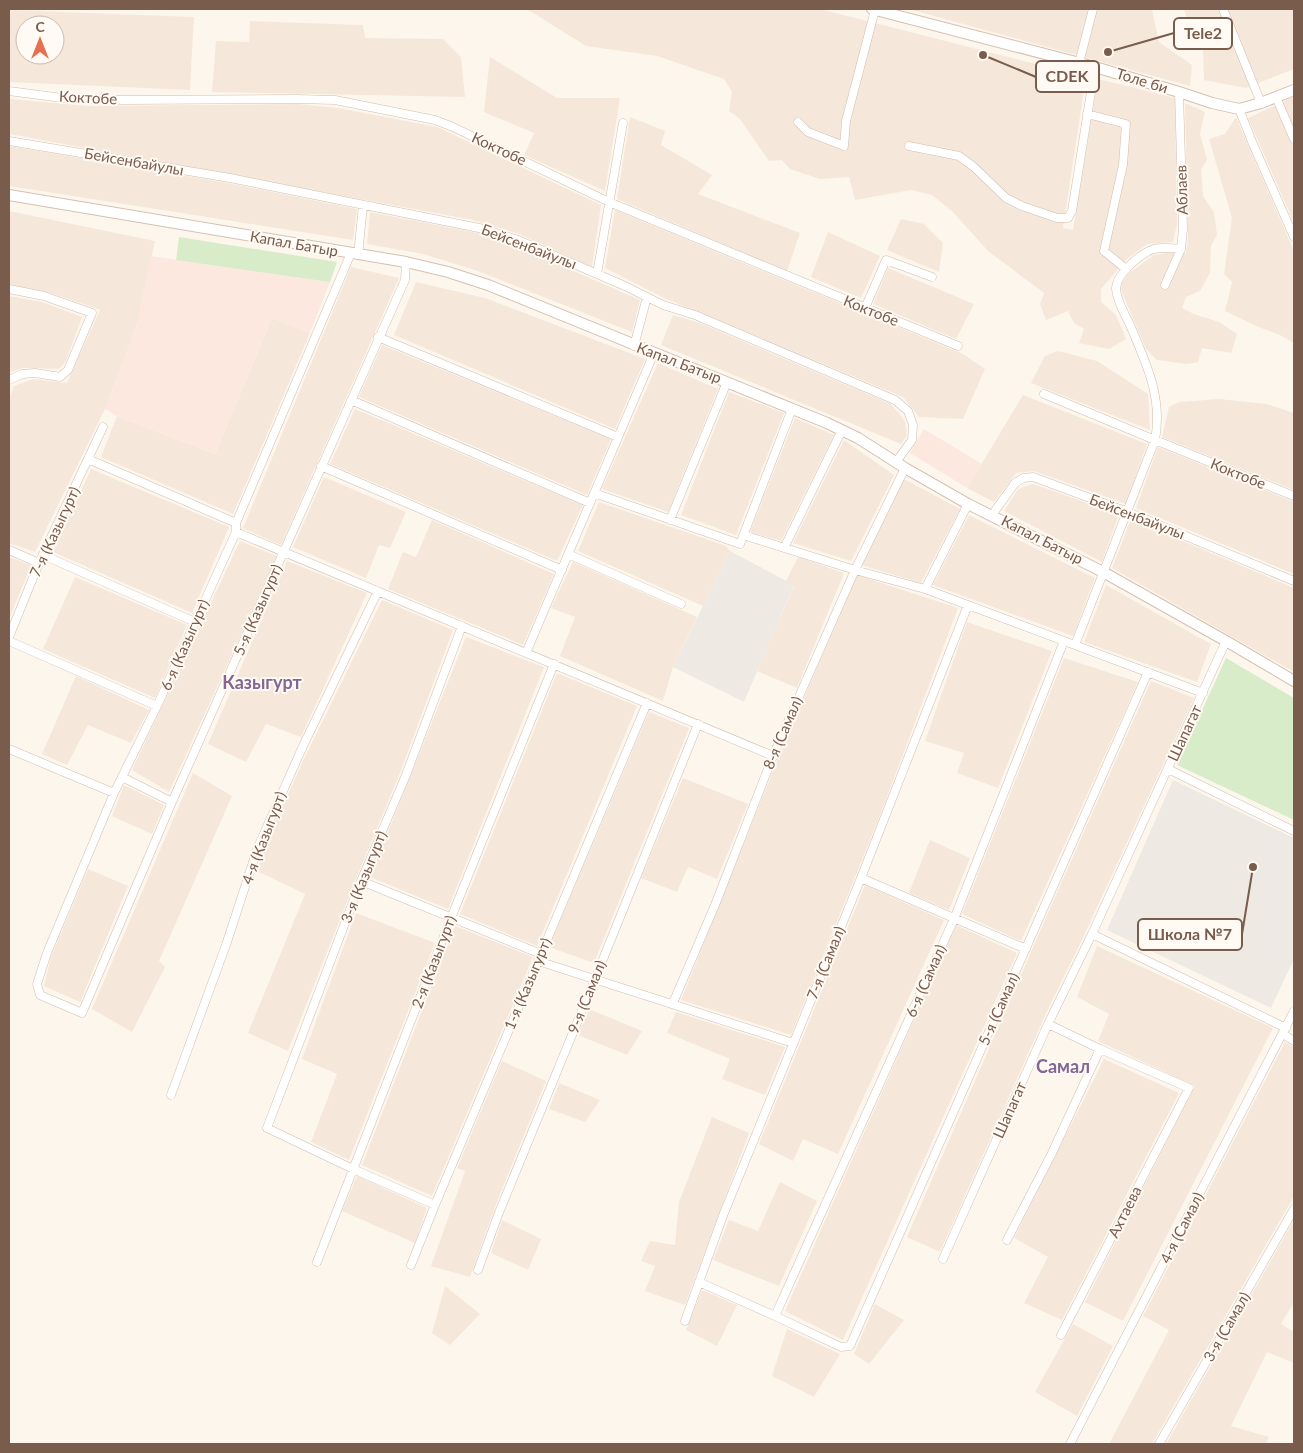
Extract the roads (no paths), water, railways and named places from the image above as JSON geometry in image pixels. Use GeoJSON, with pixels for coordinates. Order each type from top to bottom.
{"type":"FeatureCollection","features":[{"type":"Feature","properties":{"kind":"main road","name":"Толе би"},"geometry":{"type":"LineString","coordinates":[[873,9],[1095,67],[1212,104],[1239,109],[1261,104],[1294,90]]}},
{"type":"Feature","properties":{"kind":"main road","name":"Капал Батыр"},"geometry":{"type":"LineString","coordinates":[[9,194],[406,262],[488,284],[634,346],[842,430],[968,504],[1103,572],[1294,681]]}},
{"type":"Feature","properties":{"kind":"street"},"geometry":{"type":"LineString","coordinates":[[798,122],[808,132],[844,146],[846,121],[873,9]]}},
{"type":"Feature","properties":{"kind":"street"},"geometry":{"type":"LineString","coordinates":[[1079,63],[1093,9]]}},
{"type":"Feature","properties":{"kind":"street"},"geometry":{"type":"LineString","coordinates":[[1223,9],[1261,104]]}},
{"type":"Feature","properties":{"kind":"street"},"geometry":{"type":"LineString","coordinates":[[909,146],[958,156],[974,168],[1006,198],[1022,206],[1057,218],[1068,218],[1072,211],[1095,67]]}},
{"type":"Feature","properties":{"kind":"street","name":"Коктобе"},"geometry":{"type":"LineString","coordinates":[[9,91],[62,98],[123,100],[335,100],[435,120],[609,202],[958,346]]}},
{"type":"Feature","properties":{"kind":"street","name":"Аблаев"},"geometry":{"type":"LineString","coordinates":[[1165,285],[1181,249],[1183,229],[1179,92]]}},
{"type":"Feature","properties":{"kind":"street"},"geometry":{"type":"LineString","coordinates":[[1276,97],[1294,139]]}},
{"type":"Feature","properties":{"kind":"street"},"geometry":{"type":"LineString","coordinates":[[1239,109],[1294,237]]}},
{"type":"Feature","properties":{"kind":"street"},"geometry":{"type":"LineString","coordinates":[[1087,114],[1126,124],[1123,165],[1104,251],[1126,269]]}},
{"type":"Feature","properties":{"kind":"street"},"geometry":{"type":"LineString","coordinates":[[597,274],[623,123]]}},
{"type":"Feature","properties":{"kind":"street","name":"Бейсенбайулы"},"geometry":{"type":"LineString","coordinates":[[9,141],[230,178],[484,229],[518,240],[663,305],[695,315],[895,400],[908,411],[913,425],[912,440],[900,465]]}},
{"type":"Feature","properties":{"kind":"street","name":"6-я (Казыгурт)"},"geometry":{"type":"LineString","coordinates":[[82,1013],[40,995],[37,984],[47,953],[114,793],[158,706],[354,254],[363,205]]}},
{"type":"Feature","properties":{"kind":"street"},"geometry":{"type":"LineString","coordinates":[[1075,645],[1128,512],[1157,430],[1157,414],[1150,372],[1118,299],[1116,292],[1118,280],[1126,269],[1147,252],[1163,248],[1181,249]]}},
{"type":"Feature","properties":{"kind":"street"},"geometry":{"type":"LineString","coordinates":[[865,308],[886,260],[932,277]]}},
{"type":"Feature","properties":{"kind":"street","name":"5-я (Казыгурт)"},"geometry":{"type":"LineString","coordinates":[[82,1013],[172,802],[405,280],[406,262]]}},
{"type":"Feature","properties":{"kind":"street"},"geometry":{"type":"LineString","coordinates":[[9,289],[44,296],[92,313],[68,370],[60,377],[35,373],[22,374],[9,380]]}},
{"type":"Feature","properties":{"kind":"street"},"geometry":{"type":"LineString","coordinates":[[634,346],[647,297]]}},
{"type":"Feature","properties":{"kind":"street"},"geometry":{"type":"LineString","coordinates":[[378,337],[618,436]]}},
{"type":"Feature","properties":{"kind":"street"},"geometry":{"type":"LineString","coordinates":[[526,653],[654,353]]}},
{"type":"Feature","properties":{"kind":"street"},"geometry":{"type":"LineString","coordinates":[[670,520],[727,382]]}},
{"type":"Feature","properties":{"kind":"street","name":"Коктобе"},"geometry":{"type":"LineString","coordinates":[[1044,394],[1294,496]]}},
{"type":"Feature","properties":{"kind":"street"},"geometry":{"type":"LineString","coordinates":[[351,400],[590,503]]}},
{"type":"Feature","properties":{"kind":"street"},"geometry":{"type":"LineString","coordinates":[[594,493],[740,544],[792,409]]}},
{"type":"Feature","properties":{"kind":"street","name":"7-я (Казыгурт)"},"geometry":{"type":"LineString","coordinates":[[9,637],[41,559],[103,427]]}},
{"type":"Feature","properties":{"kind":"street"},"geometry":{"type":"LineString","coordinates":[[784,548],[842,430]]}},
{"type":"Feature","properties":{"kind":"street"},"geometry":{"type":"LineString","coordinates":[[88,459],[284,552],[773,756]]}},
{"type":"Feature","properties":{"kind":"street","name":"8-я (Самал)"},"geometry":{"type":"LineString","coordinates":[[673,1003],[715,905],[773,756],[900,465]]}},
{"type":"Feature","properties":{"kind":"street"},"geometry":{"type":"LineString","coordinates":[[321,466],[562,570]]}},
{"type":"Feature","properties":{"kind":"street","name":"Бейсенбайулы"},"geometry":{"type":"LineString","coordinates":[[992,515],[1015,483],[1023,478],[1033,477],[1128,512],[1294,581]]}},
{"type":"Feature","properties":{"kind":"street"},"geometry":{"type":"LineString","coordinates":[[925,589],[968,504]]}},
{"type":"Feature","properties":{"kind":"street"},"geometry":{"type":"LineString","coordinates":[[743,535],[855,570],[925,589],[1203,692]]}},
{"type":"Feature","properties":{"kind":"street"},"geometry":{"type":"LineString","coordinates":[[9,550],[41,559],[195,622]]}},
{"type":"Feature","properties":{"kind":"street"},"geometry":{"type":"LineString","coordinates":[[568,554],[681,604]]}},
{"type":"Feature","properties":{"kind":"street","name":"4-я (Казыгурт)"},"geometry":{"type":"LineString","coordinates":[[171,1094],[226,944],[258,847],[299,755],[378,591]]}},
{"type":"Feature","properties":{"kind":"street","name":"7-я (Самал)"},"geometry":{"type":"LineString","coordinates":[[685,1321],[724,1213],[861,878],[968,605]]}},
{"type":"Feature","properties":{"kind":"street","name":"3-я (Казыгурт)"},"geometry":{"type":"LineString","coordinates":[[353,1169],[268,1128],[361,881],[406,775],[462,626]]}},
{"type":"Feature","properties":{"kind":"street"},"geometry":{"type":"LineString","coordinates":[[9,641],[158,706]]}},
{"type":"Feature","properties":{"kind":"street","name":"6-я (Самал)"},"geometry":{"type":"LineString","coordinates":[[775,1316],[954,919],[1064,641]]}},
{"type":"Feature","properties":{"kind":"street","name":"Шапагат"},"geometry":{"type":"LineString","coordinates":[[943,1259],[1048,1024],[1092,934],[1226,641]]}},
{"type":"Feature","properties":{"kind":"street","name":"2-я (Казыгурт)"},"geometry":{"type":"LineString","coordinates":[[317,1262],[451,918],[554,664]]}},
{"type":"Feature","properties":{"kind":"street","name":"5-я (Самал)"},"geometry":{"type":"LineString","coordinates":[[775,1316],[840,1347],[850,1346],[1148,672]]}},
{"type":"Feature","properties":{"kind":"street","name":"1-я (Казыгурт)"},"geometry":{"type":"LineString","coordinates":[[412,1265],[435,1205],[647,703]]}},
{"type":"Feature","properties":{"kind":"street","name":"9-я (Самал)"},"geometry":{"type":"LineString","coordinates":[[478,1270],[498,1215],[698,724]]}},
{"type":"Feature","properties":{"kind":"street"},"geometry":{"type":"LineString","coordinates":[[9,749],[114,793]]}},
{"type":"Feature","properties":{"kind":"street"},"geometry":{"type":"LineString","coordinates":[[1168,769],[1294,831]]}},
{"type":"Feature","properties":{"kind":"street"},"geometry":{"type":"LineString","coordinates":[[122,777],[172,802]]}},
{"type":"Feature","properties":{"kind":"street"},"geometry":{"type":"LineString","coordinates":[[861,878],[1026,949]]}},
{"type":"Feature","properties":{"kind":"street"},"geometry":{"type":"LineString","coordinates":[[361,881],[595,979],[793,1043]]}},
{"type":"Feature","properties":{"kind":"street"},"geometry":{"type":"LineString","coordinates":[[1092,934],[1284,1031],[1294,1040]]}},
{"type":"Feature","properties":{"kind":"street","name":"4-я (Самал)"},"geometry":{"type":"LineString","coordinates":[[1070,1444],[1294,1011]]}},
{"type":"Feature","properties":{"kind":"street"},"geometry":{"type":"LineString","coordinates":[[1007,1240],[1052,1154],[1100,1049],[1048,1024]]}},
{"type":"Feature","properties":{"kind":"street","name":"Ахтаева"},"geometry":{"type":"LineString","coordinates":[[1061,1335],[1189,1088],[1100,1049]]}},
{"type":"Feature","properties":{"kind":"street"},"geometry":{"type":"LineString","coordinates":[[353,1169],[435,1205]]}},
{"type":"Feature","properties":{"kind":"street","name":"3-я (Самал)"},"geometry":{"type":"LineString","coordinates":[[1159,1444],[1294,1210]]}},
{"type":"Feature","properties":{"kind":"street"},"geometry":{"type":"LineString","coordinates":[[699,1282],[775,1316]]}},
{"type":"Feature","properties":{"kind":"place","name":"Tele2"},"geometry":{"type":"Point","coordinates":[1108,52]}},
{"type":"Feature","properties":{"kind":"place","name":"CDEK"},"geometry":{"type":"Point","coordinates":[983,55]}},
{"type":"Feature","properties":{"kind":"place","name":"Школа №7"},"geometry":{"type":"Point","coordinates":[1253,867]}},
{"type":"Feature","properties":{"kind":"district","name":"Казыгурт"},"geometry":{"type":"Point","coordinates":[262,683]}},
{"type":"Feature","properties":{"kind":"district","name":"Самал"},"geometry":{"type":"Point","coordinates":[1063,1067]}}]}
